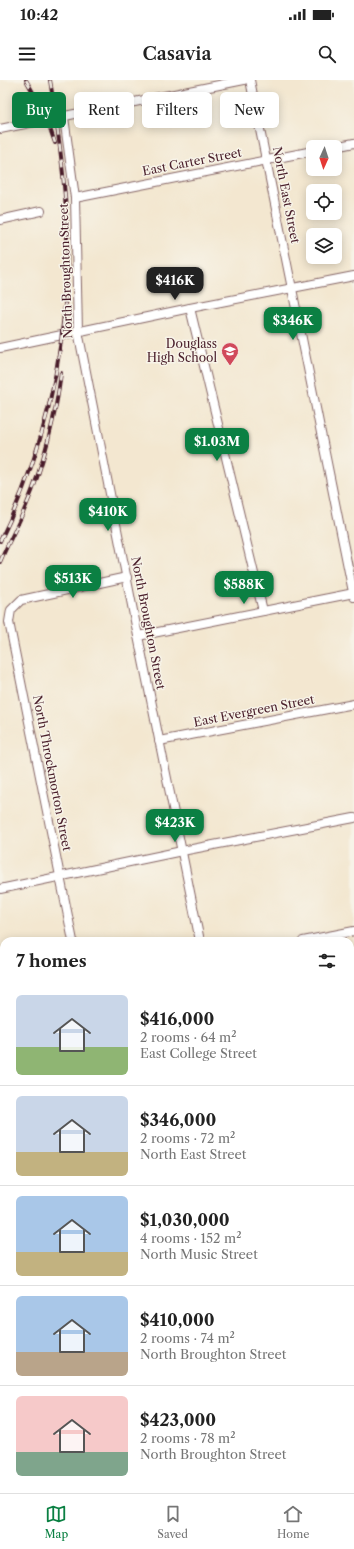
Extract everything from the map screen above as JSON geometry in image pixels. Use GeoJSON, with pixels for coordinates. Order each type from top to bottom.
{"type":"FeatureCollection","features":[{"type":"Feature","properties":{"kind":"street"},"geometry":{"type":"LineString","coordinates":[[66,117],[244,80]]}},
{"type":"Feature","properties":{"kind":"street","name":"North East Street"},"geometry":{"type":"LineString","coordinates":[[250,80],[354,594]]}},
{"type":"Feature","properties":{"kind":"street"},"geometry":{"type":"LineString","coordinates":[[0,129],[12,127]]}},
{"type":"Feature","properties":{"kind":"street","name":"North Broughton Street"},"geometry":{"type":"LineString","coordinates":[[65,128],[75,198],[78,331],[199,937]]}},
{"type":"Feature","properties":{"kind":"street"},"geometry":{"type":"LineString","coordinates":[[342,146],[354,143]]}},
{"type":"Feature","properties":{"kind":"street","name":"East Carter Street"},"geometry":{"type":"LineString","coordinates":[[75,198],[306,152]]}},
{"type":"Feature","properties":{"kind":"street"},"geometry":{"type":"LineString","coordinates":[[0,220],[41,211]]}},
{"type":"Feature","properties":{"kind":"street"},"geometry":{"type":"LineString","coordinates":[[0,348],[292,287],[354,276]]}},
{"type":"Feature","properties":{"kind":"street"},"geometry":{"type":"LineString","coordinates":[[190,308],[263,611]]}},
{"type":"Feature","properties":{"kind":"street","name":"North Throckmorton Street"},"geometry":{"type":"LineString","coordinates":[[72,937],[9,622],[11,610],[21,600],[127,576]]}},
{"type":"Feature","properties":{"kind":"street"},"geometry":{"type":"LineString","coordinates":[[138,636],[354,594]]}},
{"type":"Feature","properties":{"kind":"street","name":"East Evergreen Street"},"geometry":{"type":"LineString","coordinates":[[159,741],[354,704]]}},
{"type":"Feature","properties":{"kind":"street"},"geometry":{"type":"LineString","coordinates":[[0,890],[354,818]]}},
{"type":"Feature","properties":{"kind":"street"},"geometry":{"type":"LineString","coordinates":[[323,937],[354,931]]}},
{"type":"Feature","properties":{"kind":"railway"},"geometry":{"type":"LineString","coordinates":[[26,80],[42,110],[55,143]]}},
{"type":"Feature","properties":{"kind":"railway"},"geometry":{"type":"LineString","coordinates":[[0,541],[15,509],[39,443],[56,374],[65,305],[67,222],[60,150],[50,80]]}},
{"type":"Feature","properties":{"kind":"railway"},"geometry":{"type":"LineString","coordinates":[[0,562],[26,506],[38,475],[56,406],[61,373]]}},
{"type":"Feature","properties":{"kind":"place","name":"Douglass High School"},"geometry":{"type":"Point","coordinates":[230,366]}}]}
